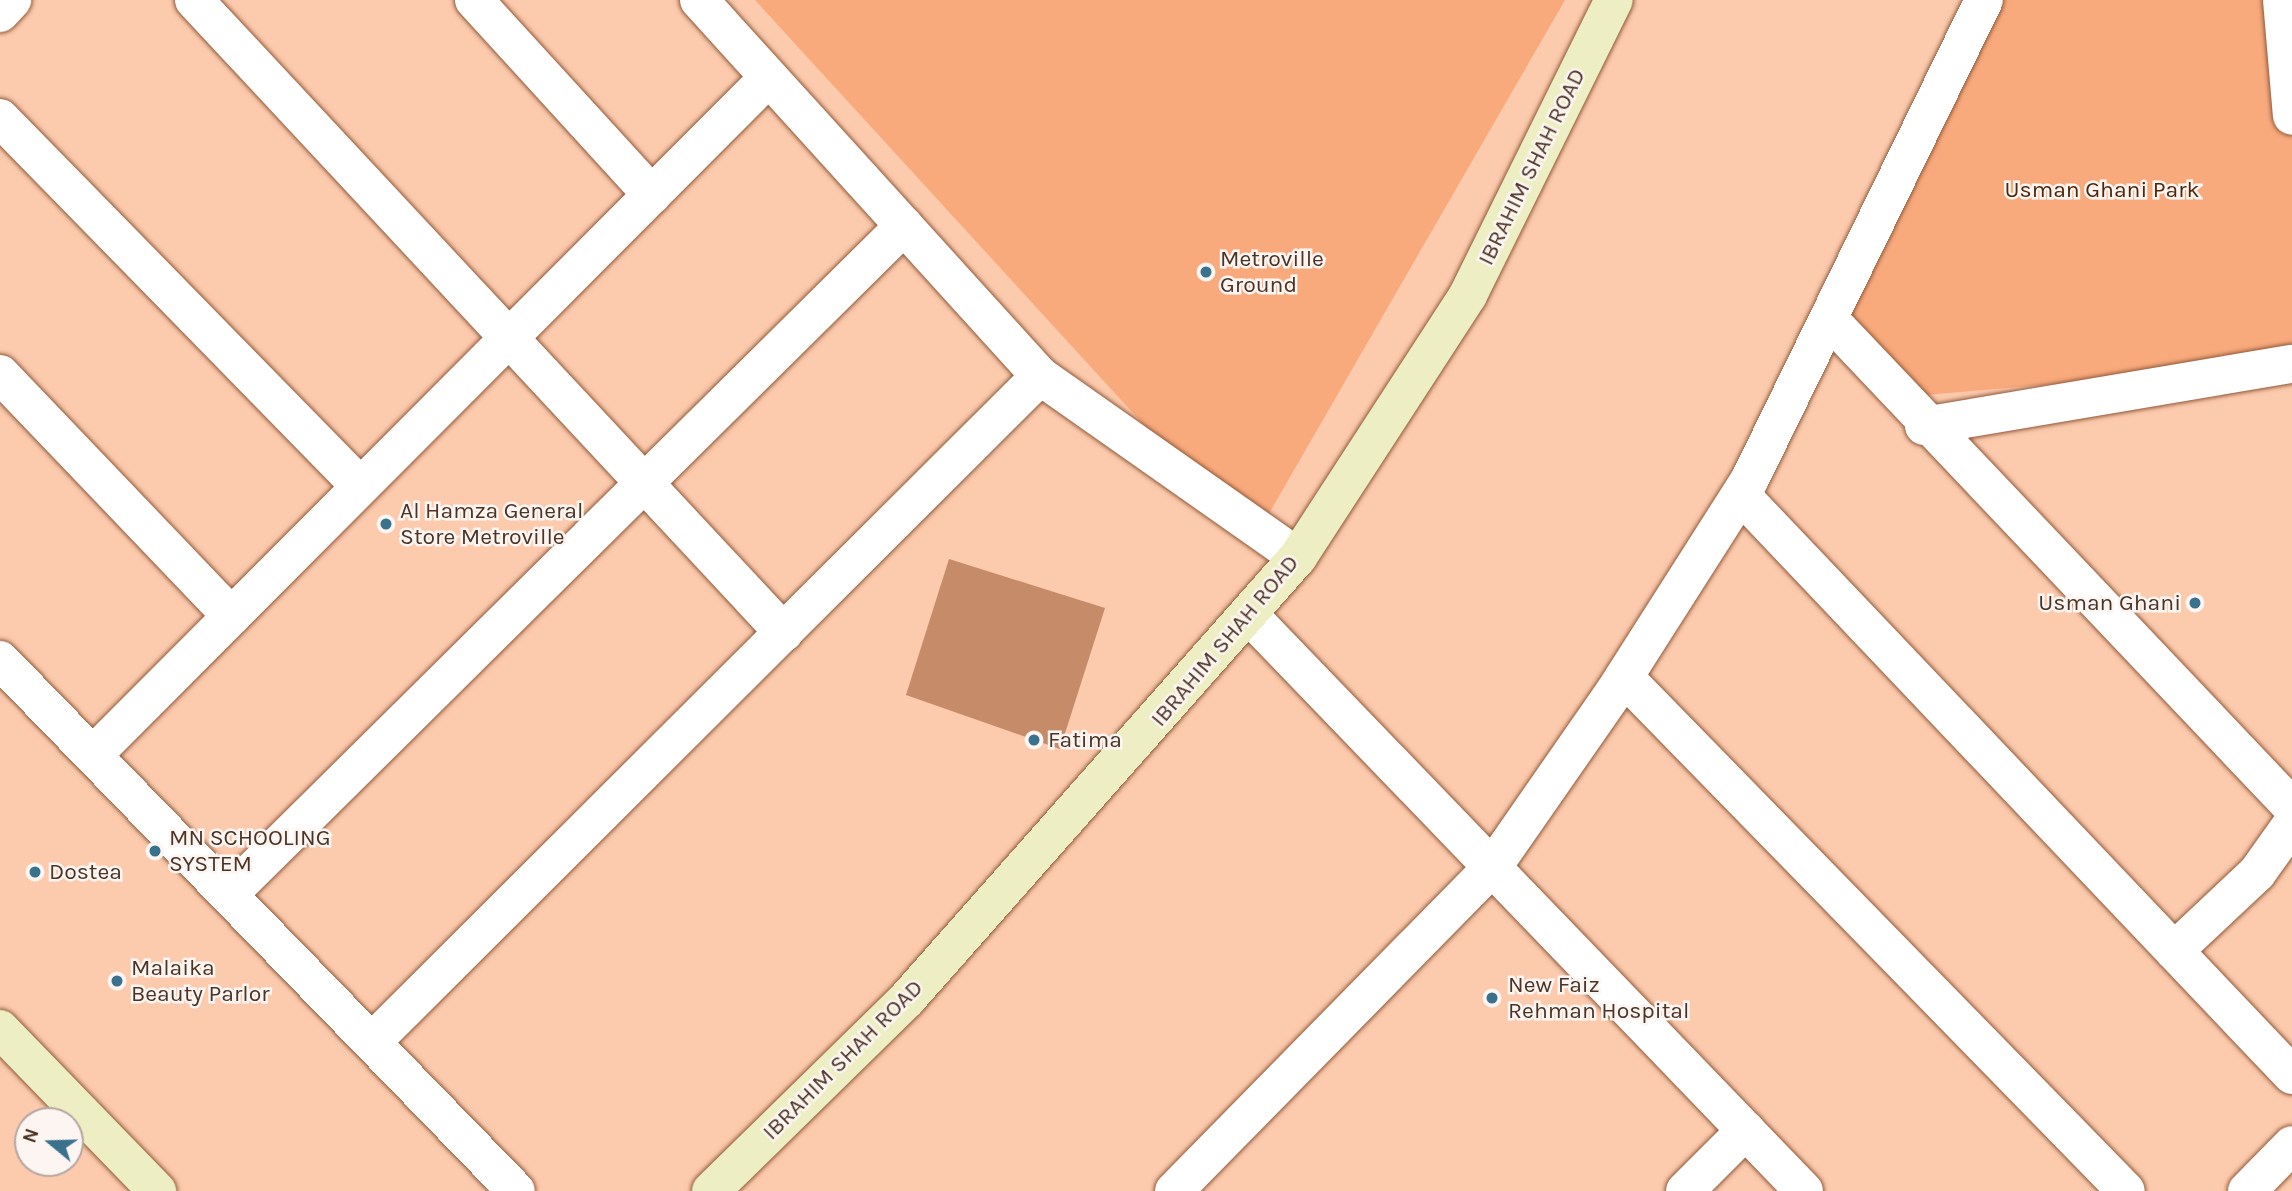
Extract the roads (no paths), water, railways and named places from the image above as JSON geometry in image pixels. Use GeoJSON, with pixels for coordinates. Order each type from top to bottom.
{"type":"FeatureCollection","features":[{"type":"Feature","properties":{"kind":"street"},"geometry":{"type":"LineString","coordinates":[[0,13],[12,0]]}},
{"type":"Feature","properties":{"kind":"street"},"geometry":{"type":"LineString","coordinates":[[194,0],[647,481],[785,633]]}},
{"type":"Feature","properties":{"kind":"street"},"geometry":{"type":"LineString","coordinates":[[474,0],[652,195]]}},
{"type":"Feature","properties":{"kind":"street"},"geometry":{"type":"LineString","coordinates":[[699,0],[1040,376],[1298,557]]}},
{"type":"Feature","properties":{"kind":"street","name":"IBRAHIM SHAH ROAD"},"geometry":{"type":"LineString","coordinates":[[711,1191],[906,999],[1251,617],[1298,557],[1468,295],[1615,0]]}},
{"type":"Feature","properties":{"kind":"street"},"geometry":{"type":"LineString","coordinates":[[1174,1191],[1494,866],[1624,677],[1741,495],[1984,0]]}},
{"type":"Feature","properties":{"kind":"street"},"geometry":{"type":"LineString","coordinates":[[2282,0],[2292,116]]}},
{"type":"Feature","properties":{"kind":"street"},"geometry":{"type":"LineString","coordinates":[[93,755],[769,77]]}},
{"type":"Feature","properties":{"kind":"street"},"geometry":{"type":"LineString","coordinates":[[0,118],[360,486]]}},
{"type":"Feature","properties":{"kind":"street"},"geometry":{"type":"LineString","coordinates":[[229,894],[904,226]]}},
{"type":"Feature","properties":{"kind":"street"},"geometry":{"type":"LineString","coordinates":[[1829,319],[1924,426],[2292,807]]}},
{"type":"Feature","properties":{"kind":"street"},"geometry":{"type":"LineString","coordinates":[[1924,426],[2292,364]]}},
{"type":"Feature","properties":{"kind":"street"},"geometry":{"type":"LineString","coordinates":[[0,374],[231,617]]}},
{"type":"Feature","properties":{"kind":"street"},"geometry":{"type":"LineString","coordinates":[[373,1041],[1040,376]]}},
{"type":"Feature","properties":{"kind":"street"},"geometry":{"type":"LineString","coordinates":[[1741,495],[2292,1075]]}},
{"type":"Feature","properties":{"kind":"street"},"geometry":{"type":"LineString","coordinates":[[1251,617],[1494,866],[1804,1191]]}},
{"type":"Feature","properties":{"kind":"street"},"geometry":{"type":"LineString","coordinates":[[0,660],[516,1191]]}},
{"type":"Feature","properties":{"kind":"street"},"geometry":{"type":"LineString","coordinates":[[1624,677],[2126,1191]]}},
{"type":"Feature","properties":{"kind":"street"},"geometry":{"type":"LineString","coordinates":[[2174,951],[2257,873],[2292,824]]}},
{"type":"Feature","properties":{"kind":"street"},"geometry":{"type":"LineString","coordinates":[[0,1029],[157,1191]]}},
{"type":"Feature","properties":{"kind":"street"},"geometry":{"type":"LineString","coordinates":[[1685,1191],[1746,1130]]}},
{"type":"Feature","properties":{"kind":"street"},"geometry":{"type":"LineString","coordinates":[[2247,1191],[2292,1144]]}},
{"type":"Feature","properties":{"kind":"place","name":"Metroville Ground"},"geometry":{"type":"Point","coordinates":[1206,272]}},
{"type":"Feature","properties":{"kind":"place","name":"Al Hamza General Store Metroville"},"geometry":{"type":"Point","coordinates":[386,524]}},
{"type":"Feature","properties":{"kind":"place","name":"Usman Ghani"},"geometry":{"type":"Point","coordinates":[2195,603]}},
{"type":"Feature","properties":{"kind":"place","name":"Fatima"},"geometry":{"type":"Point","coordinates":[1034,740]}},
{"type":"Feature","properties":{"kind":"place","name":"MN SCHOOLING SYSTEM"},"geometry":{"type":"Point","coordinates":[155,851]}},
{"type":"Feature","properties":{"kind":"place","name":"Dostea"},"geometry":{"type":"Point","coordinates":[35,872]}},
{"type":"Feature","properties":{"kind":"place","name":"Malaika Beauty Parlor"},"geometry":{"type":"Point","coordinates":[117,981]}},
{"type":"Feature","properties":{"kind":"place","name":"New Faiz Rehman Hospital"},"geometry":{"type":"Point","coordinates":[1492,998]}},
{"type":"Feature","properties":{"kind":"park label","name":"Usman Ghani Park"},"geometry":{"type":"Point","coordinates":[2102,190]}}]}
